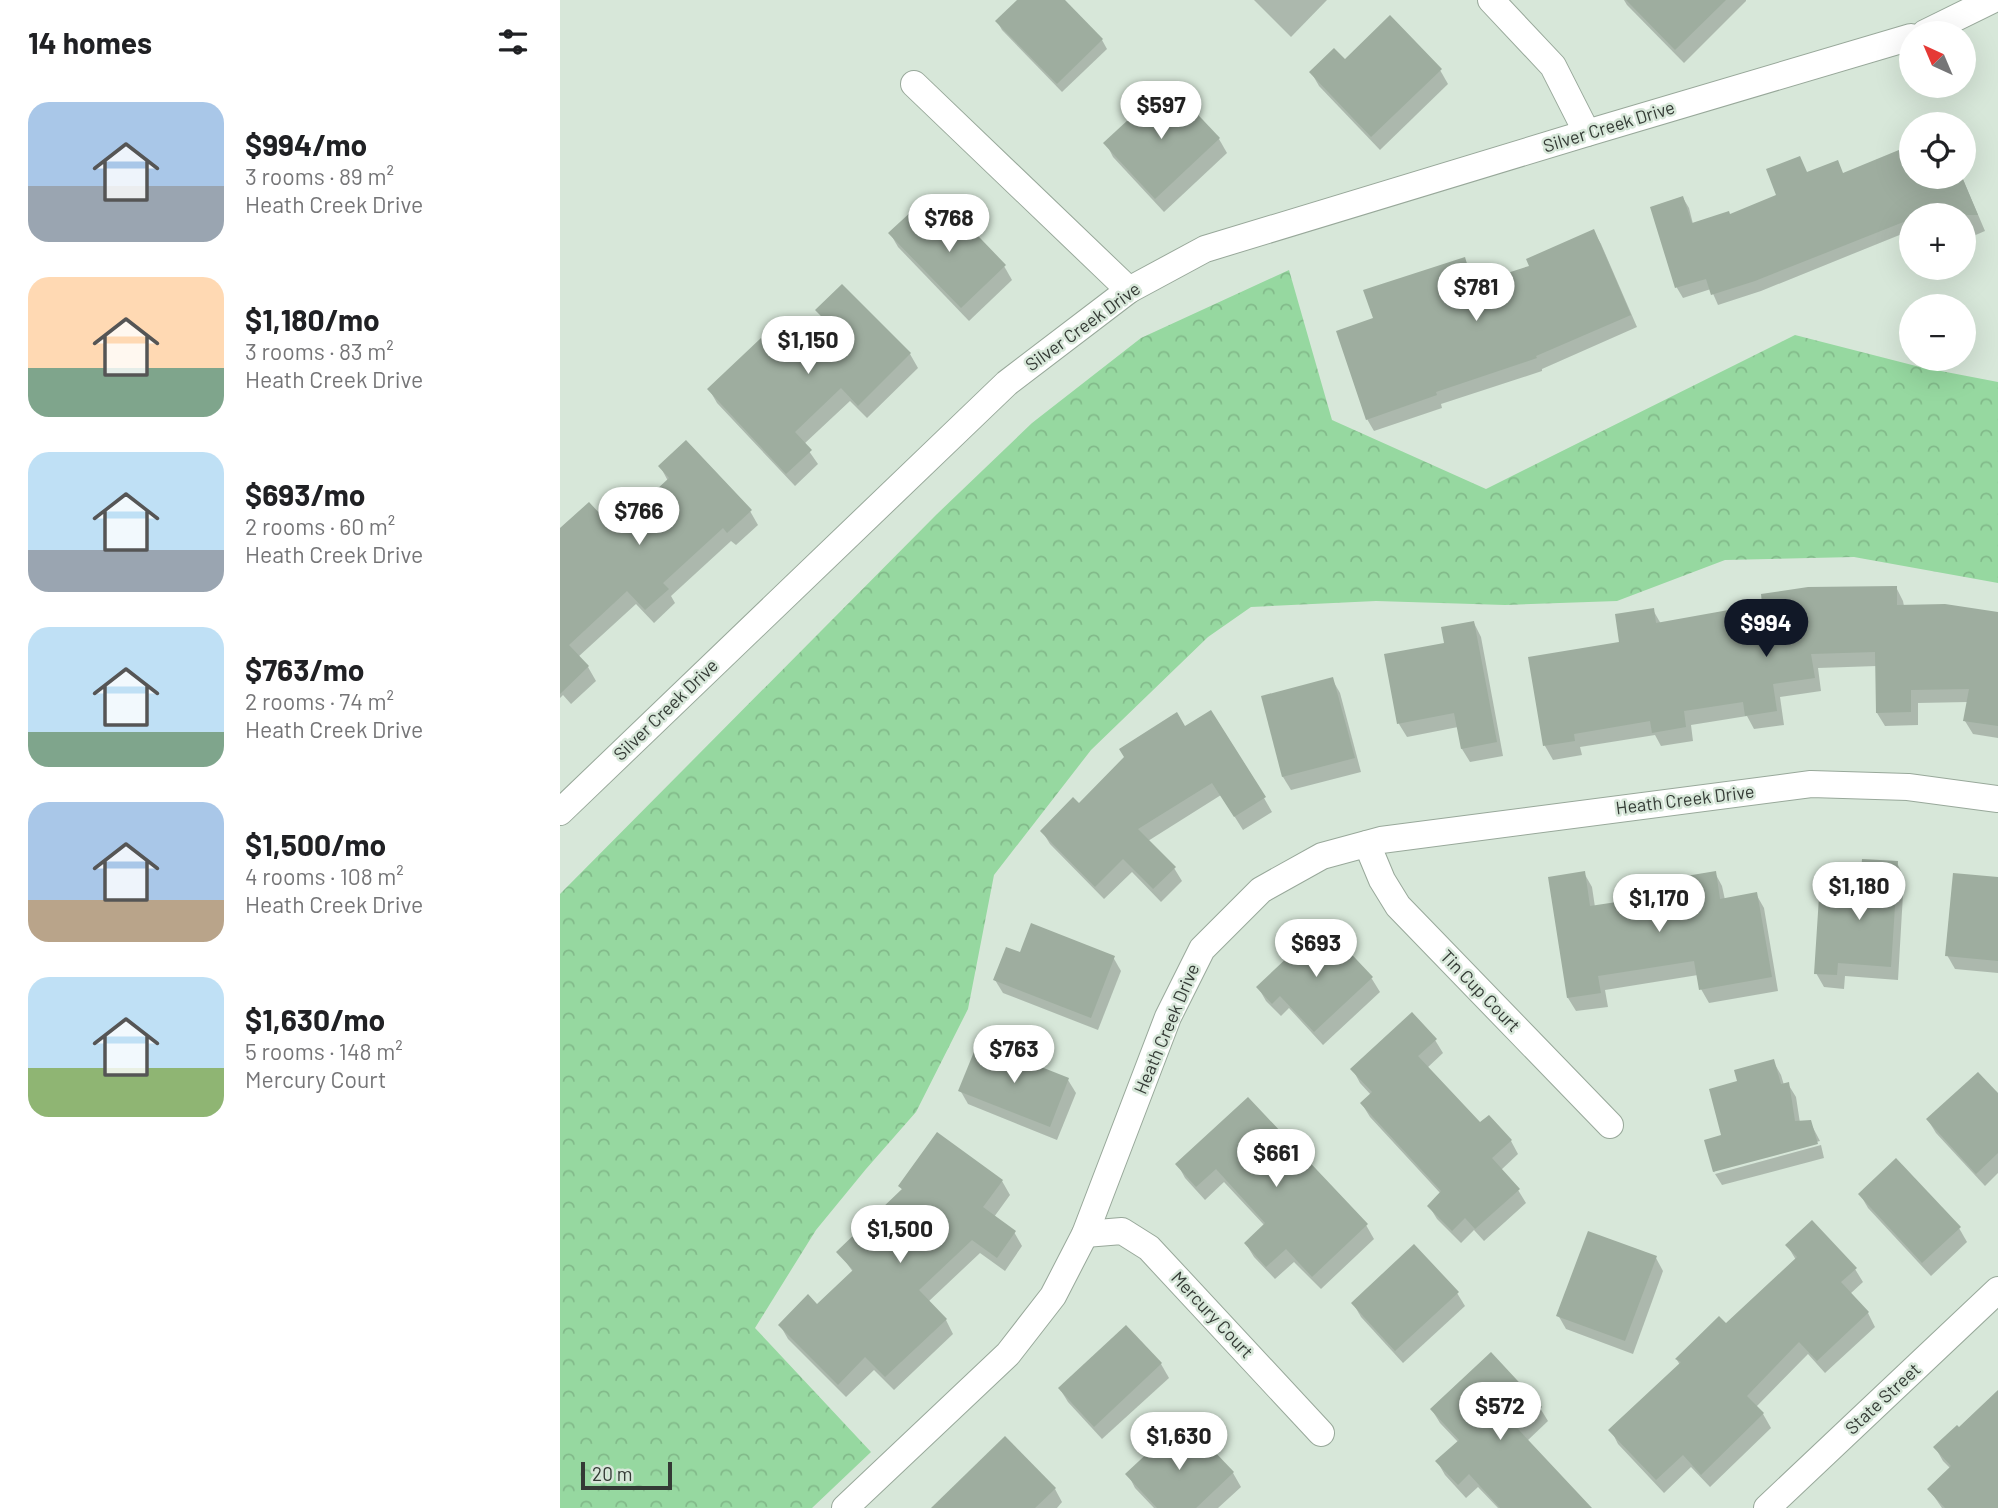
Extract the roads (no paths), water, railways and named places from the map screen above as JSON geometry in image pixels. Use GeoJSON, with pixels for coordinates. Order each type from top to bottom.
{"type":"FeatureCollection","features":[{"type":"Feature","properties":{"kind":"street"},"geometry":{"type":"LineString","coordinates":[[1491,0],[1553,66],[1587,133]]}},
{"type":"Feature","properties":{"kind":"street"},"geometry":{"type":"LineString","coordinates":[[1949,21],[1992,0]]}},
{"type":"Feature","properties":{"kind":"street","name":"Silver Creek Drive"},"geometry":{"type":"LineString","coordinates":[[560,812],[1007,383],[1129,290],[1205,248],[1899,41]]}},
{"type":"Feature","properties":{"kind":"street"},"geometry":{"type":"LineString","coordinates":[[914,84],[1129,290]]}},
{"type":"Feature","properties":{"kind":"street","name":"Heath Creek Drive"},"geometry":{"type":"LineString","coordinates":[[845,1508],[1008,1353],[1053,1296],[1085,1234],[1168,1017],[1202,949],[1261,890],[1322,856],[1395,838],[1811,784],[1908,787],[1998,799]]}},
{"type":"Feature","properties":{"kind":"street","name":"Tin Cup Court"},"geometry":{"type":"LineString","coordinates":[[1367,844],[1382,880],[1398,906],[1610,1125]]}},
{"type":"Feature","properties":{"kind":"street","name":"Mercury Court"},"geometry":{"type":"LineString","coordinates":[[1085,1234],[1122,1231],[1149,1248],[1321,1433]]}},
{"type":"Feature","properties":{"kind":"street","name":"State Street"},"geometry":{"type":"LineString","coordinates":[[1767,1508],[1998,1290]]}}]}
